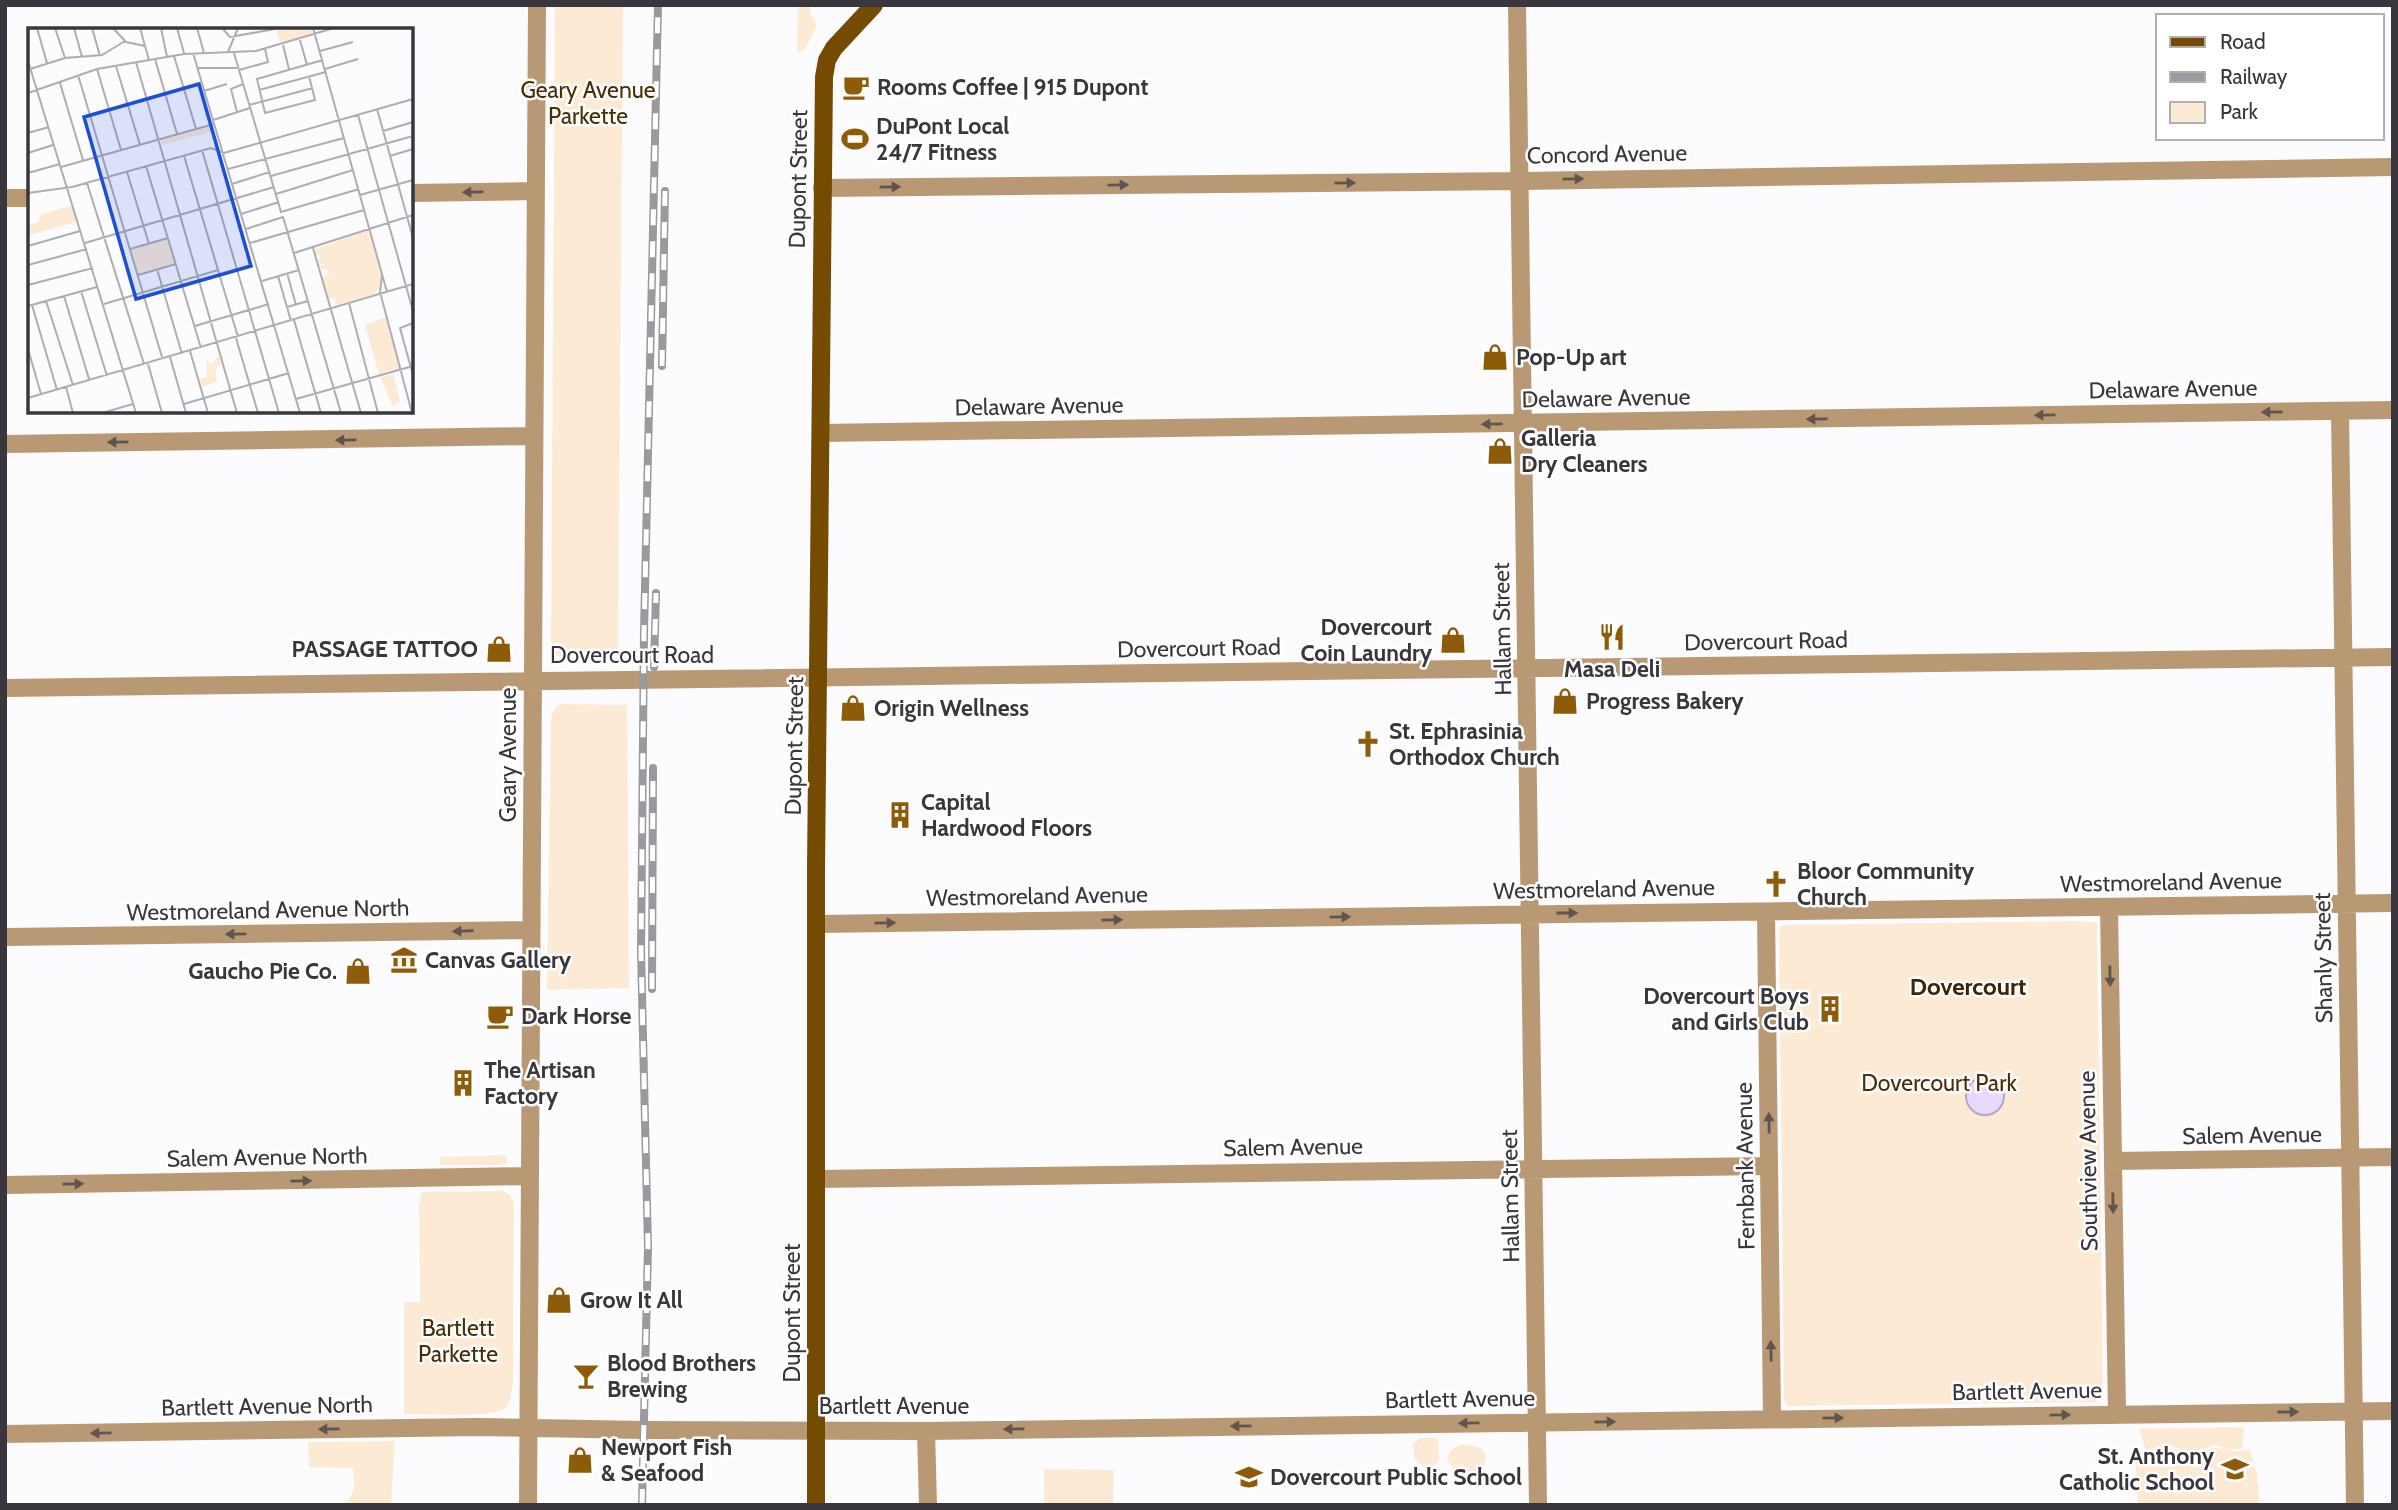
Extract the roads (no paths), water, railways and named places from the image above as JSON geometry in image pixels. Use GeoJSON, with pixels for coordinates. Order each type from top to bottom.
{"type":"FeatureCollection","features":[{"type":"Feature","properties":{"kind":"main road"},"geometry":{"type":"LineString","coordinates":[[852,29],[855,5]]}},
{"type":"Feature","properties":{"kind":"main road","name":"Dupont Street"},"geometry":{"type":"LineString","coordinates":[[816,1505],[817,924],[824,77],[827,60],[874,5]]}},
{"type":"Feature","properties":{"kind":"street","name":"Geary Avenue"},"geometry":{"type":"LineString","coordinates":[[528,1505],[537,5]]}},
{"type":"Feature","properties":{"kind":"street","name":"Hallam Street"},"geometry":{"type":"LineString","coordinates":[[1517,5],[1538,1505]]}},
{"type":"Feature","properties":{"kind":"street","name":"Concord Avenue"},"geometry":{"type":"LineString","coordinates":[[822,188],[1520,181],[2393,167]]}},
{"type":"Feature","properties":{"kind":"street"},"geometry":{"type":"LineString","coordinates":[[413,193],[535,191]]}},
{"type":"Feature","properties":{"kind":"street"},"geometry":{"type":"LineString","coordinates":[[5,198],[28,198]]}},
{"type":"Feature","properties":{"kind":"street","name":"Delaware Avenue"},"geometry":{"type":"LineString","coordinates":[[821,433],[2393,410]]}},
{"type":"Feature","properties":{"kind":"street","name":"Shanly Street"},"geometry":{"type":"LineString","coordinates":[[2340,411],[2355,1505]]}},
{"type":"Feature","properties":{"kind":"street"},"geometry":{"type":"LineString","coordinates":[[5,444],[534,436]]}},
{"type":"Feature","properties":{"kind":"street","name":"Dovercourt Road"},"geometry":{"type":"LineString","coordinates":[[5,688],[2393,657]]}},
{"type":"Feature","properties":{"kind":"street","name":"Westmoreland Avenue"},"geometry":{"type":"LineString","coordinates":[[817,924],[2393,903]]}},
{"type":"Feature","properties":{"kind":"street","name":"Southview Avenue"},"geometry":{"type":"LineString","coordinates":[[2109,907],[2117,1414]]}},
{"type":"Feature","properties":{"kind":"street","name":"Fernbank Avenue"},"geometry":{"type":"LineString","coordinates":[[1766,912],[1772,1419]]}},
{"type":"Feature","properties":{"kind":"street","name":"Westmoreland Avenue North"},"geometry":{"type":"LineString","coordinates":[[5,937],[531,930]]}},
{"type":"Feature","properties":{"kind":"street","name":"Salem Avenue"},"geometry":{"type":"LineString","coordinates":[[2113,1161],[2393,1157]]}},
{"type":"Feature","properties":{"kind":"street","name":"Salem Avenue"},"geometry":{"type":"LineString","coordinates":[[818,1179],[1769,1166]]}},
{"type":"Feature","properties":{"kind":"street","name":"Salem Avenue North"},"geometry":{"type":"LineString","coordinates":[[5,1185],[530,1176]]}},
{"type":"Feature","properties":{"kind":"street","name":"Bartlett Avenue"},"geometry":{"type":"LineString","coordinates":[[528,1427],[926,1431],[2393,1411]]}},
{"type":"Feature","properties":{"kind":"street","name":"Bartlett Avenue North"},"geometry":{"type":"LineString","coordinates":[[5,1434],[528,1427]]}},
{"type":"Feature","properties":{"kind":"street"},"geometry":{"type":"LineString","coordinates":[[926,1431],[928,1505]]}},
{"type":"Feature","properties":{"kind":"railway"},"geometry":{"type":"LineString","coordinates":[[642,1505],[648,1247],[641,952],[644,633],[658,5]]}},
{"type":"Feature","properties":{"kind":"railway"},"geometry":{"type":"LineString","coordinates":[[662,366],[665,191]]}},
{"type":"Feature","properties":{"kind":"railway"},"geometry":{"type":"LineString","coordinates":[[654,667],[656,593]]}},
{"type":"Feature","properties":{"kind":"railway"},"geometry":{"type":"LineString","coordinates":[[652,989],[653,768]]}},
{"type":"Feature","properties":{"kind":"place","name":"Rooms Coffee | 915 Dupont"},"geometry":{"type":"Point","coordinates":[856,87]}},
{"type":"Feature","properties":{"kind":"place","name":"DuPont Local 24/7 Fitness"},"geometry":{"type":"Point","coordinates":[855,139]}},
{"type":"Feature","properties":{"kind":"place","name":"Pop-Up art"},"geometry":{"type":"Point","coordinates":[1495,357]}},
{"type":"Feature","properties":{"kind":"place","name":"Galleria Dry Cleaners"},"geometry":{"type":"Point","coordinates":[1500,451]}},
{"type":"Feature","properties":{"kind":"place","name":"Masa Deli"},"geometry":{"type":"Point","coordinates":[1612,637]}},
{"type":"Feature","properties":{"kind":"place","name":"Dovercourt Coin Laundry"},"geometry":{"type":"Point","coordinates":[1453,640]}},
{"type":"Feature","properties":{"kind":"place","name":"PASSAGE TATTOO"},"geometry":{"type":"Point","coordinates":[499,649]}},
{"type":"Feature","properties":{"kind":"place","name":"Progress Bakery"},"geometry":{"type":"Point","coordinates":[1565,701]}},
{"type":"Feature","properties":{"kind":"place","name":"Origin Wellness"},"geometry":{"type":"Point","coordinates":[853,708]}},
{"type":"Feature","properties":{"kind":"place","name":"St. Ephrasinia Orthodox Church"},"geometry":{"type":"Point","coordinates":[1368,744]}},
{"type":"Feature","properties":{"kind":"place","name":"Capital Hardwood Floors"},"geometry":{"type":"Point","coordinates":[900,815]}},
{"type":"Feature","properties":{"kind":"place","name":"Bloor Community Church"},"geometry":{"type":"Point","coordinates":[1776,884]}},
{"type":"Feature","properties":{"kind":"place","name":"Canvas Gallery"},"geometry":{"type":"Point","coordinates":[404,960]}},
{"type":"Feature","properties":{"kind":"place","name":"Gaucho Pie Co."},"geometry":{"type":"Point","coordinates":[358,971]}},
{"type":"Feature","properties":{"kind":"place","name":"Dovercourt Boys and Girls Club"},"geometry":{"type":"Point","coordinates":[1830,1009]}},
{"type":"Feature","properties":{"kind":"place","name":"Dark Horse"},"geometry":{"type":"Point","coordinates":[500,1016]}},
{"type":"Feature","properties":{"kind":"place","name":"The Artisan Factory"},"geometry":{"type":"Point","coordinates":[463,1083]}},
{"type":"Feature","properties":{"kind":"place","name":"Grow It All"},"geometry":{"type":"Point","coordinates":[559,1300]}},
{"type":"Feature","properties":{"kind":"place","name":"Blood Brothers Brewing"},"geometry":{"type":"Point","coordinates":[586,1376]}},
{"type":"Feature","properties":{"kind":"place","name":"Newport Fish & Seafood"},"geometry":{"type":"Point","coordinates":[580,1460]}},
{"type":"Feature","properties":{"kind":"place","name":"St. Anthony Catholic School"},"geometry":{"type":"Point","coordinates":[2235,1469]}},
{"type":"Feature","properties":{"kind":"place","name":"Dovercourt Public School"},"geometry":{"type":"Point","coordinates":[1249,1477]}},
{"type":"Feature","properties":{"kind":"district","name":"Dovercourt"},"geometry":{"type":"Point","coordinates":[1968,986]}},
{"type":"Feature","properties":{"kind":"park label","name":"Geary Avenue Parkette"},"geometry":{"type":"Point","coordinates":[588,103]}},
{"type":"Feature","properties":{"kind":"park label","name":"Dovercourt Park"},"geometry":{"type":"Point","coordinates":[1939,1083]}},
{"type":"Feature","properties":{"kind":"park label","name":"Bartlett Parkette"},"geometry":{"type":"Point","coordinates":[458,1341]}}]}
